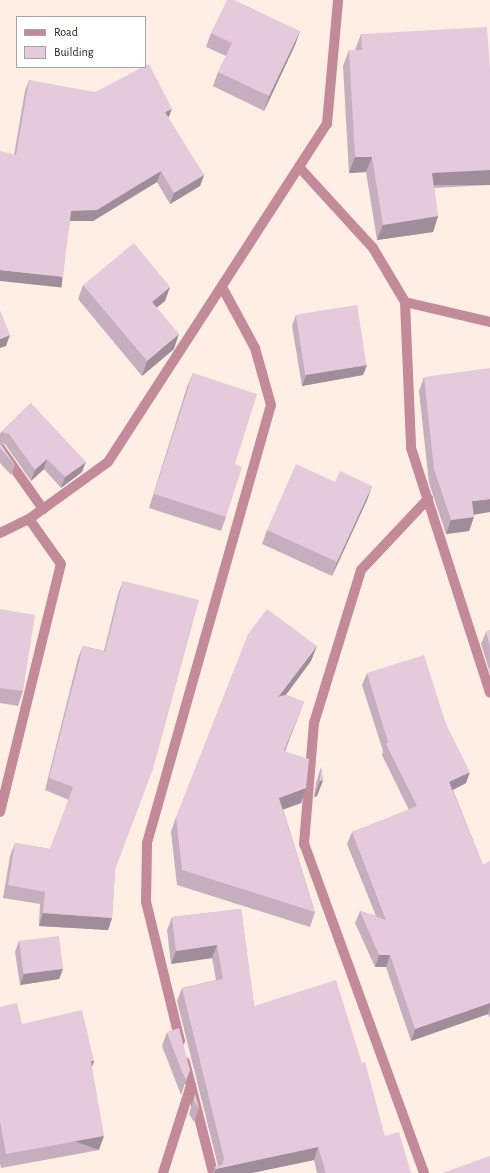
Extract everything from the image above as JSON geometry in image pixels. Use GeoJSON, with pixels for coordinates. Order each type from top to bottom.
{"type":"FeatureCollection","features":[{"type":"Feature","properties":{"kind":"street"},"geometry":{"type":"LineString","coordinates":[[0,534],[29,519],[108,462],[327,124],[338,0]]}},
{"type":"Feature","properties":{"kind":"street"},"geometry":{"type":"LineString","coordinates":[[299,167],[373,248],[405,302],[411,448],[490,693]]}},
{"type":"Feature","properties":{"kind":"street"},"geometry":{"type":"LineString","coordinates":[[213,1173],[146,902],[147,842],[271,405],[255,348],[222,287]]}},
{"type":"Feature","properties":{"kind":"street"},"geometry":{"type":"LineString","coordinates":[[405,302],[490,322]]}},
{"type":"Feature","properties":{"kind":"street"},"geometry":{"type":"LineString","coordinates":[[0,448],[42,510]]}},
{"type":"Feature","properties":{"kind":"street"},"geometry":{"type":"LineString","coordinates":[[424,1173],[304,844],[314,723],[361,570],[428,499]]}},
{"type":"Feature","properties":{"kind":"street"},"geometry":{"type":"LineString","coordinates":[[0,812],[61,564],[29,519]]}},
{"type":"Feature","properties":{"kind":"street"},"geometry":{"type":"LineString","coordinates":[[163,1173],[191,1085]]}},
{"type":"Feature","properties":{"kind":"building"},"geometry":{"type":"Polygon","coordinates":[[[227,0],[234,0],[300,31],[269,96],[218,72],[232,43],[211,33],[227,0]]]}},
{"type":"Feature","properties":{"kind":"building"},"geometry":{"type":"Polygon","coordinates":[[[487,27],[490,70],[490,170],[432,173],[438,216],[383,225],[372,157],[355,157],[349,50],[362,50],[361,34],[487,27]]]}},
{"type":"Feature","properties":{"kind":"building"},"geometry":{"type":"Polygon","coordinates":[[[149,64],[172,109],[165,112],[204,175],[174,193],[161,171],[97,210],[71,211],[63,277],[0,270],[0,151],[16,155],[29,80],[95,92],[141,68],[146,68],[146,66],[149,64]]]}},
{"type":"Feature","properties":{"kind":"building"},"geometry":{"type":"Polygon","coordinates":[[[134,243],[170,287],[152,302],[179,334],[147,361],[83,285],[134,243]]]}},
{"type":"Feature","properties":{"kind":"building"},"geometry":{"type":"Polygon","coordinates":[[[357,305],[367,365],[305,375],[296,315],[357,305]]]}},
{"type":"Feature","properties":{"kind":"building"},"geometry":{"type":"Polygon","coordinates":[[[0,310],[10,335],[0,339],[0,310]]]}},
{"type":"Feature","properties":{"kind":"building"},"geometry":{"type":"Polygon","coordinates":[[[490,368],[490,499],[472,501],[474,517],[451,520],[434,469],[424,377],[490,368]]]}},
{"type":"Feature","properties":{"kind":"building"},"geometry":{"type":"Polygon","coordinates":[[[193,373],[257,394],[235,464],[242,467],[226,517],[154,494],[193,373]]]}},
{"type":"Feature","properties":{"kind":"building"},"geometry":{"type":"Polygon","coordinates":[[[31,403],[86,462],[65,477],[47,459],[35,470],[9,434],[1,432],[31,403]]]}},
{"type":"Feature","properties":{"kind":"building"},"geometry":{"type":"Polygon","coordinates":[[[0,443],[15,465],[0,448],[0,443]]]}},
{"type":"Feature","properties":{"kind":"building"},"geometry":{"type":"Polygon","coordinates":[[[296,464],[335,482],[340,471],[372,486],[337,562],[267,530],[296,464]]]}},
{"type":"Feature","properties":{"kind":"building"},"geometry":{"type":"Polygon","coordinates":[[[123,581],[199,600],[153,769],[115,870],[112,918],[43,913],[45,892],[8,885],[15,843],[50,849],[73,787],[49,778],[83,646],[105,652],[123,581]]]}},
{"type":"Feature","properties":{"kind":"building"},"geometry":{"type":"Polygon","coordinates":[[[0,609],[35,615],[23,691],[0,688],[0,609]]]}},
{"type":"Feature","properties":{"kind":"building"},"geometry":{"type":"Polygon","coordinates":[[[267,609],[317,646],[278,697],[285,695],[304,702],[284,751],[309,759],[306,788],[279,798],[315,912],[182,870],[176,817],[248,634],[267,609]]]}},
{"type":"Feature","properties":{"kind":"building"},"geometry":{"type":"Polygon","coordinates":[[[490,630],[490,646],[486,632],[490,630]]]}},
{"type":"Feature","properties":{"kind":"building"},"geometry":{"type":"Polygon","coordinates":[[[424,655],[446,724],[470,772],[449,782],[483,865],[490,861],[490,1003],[415,1029],[390,955],[379,955],[360,911],[386,920],[352,832],[417,806],[386,744],[388,742],[367,673],[424,655]]]}},
{"type":"Feature","properties":{"kind":"building"},"geometry":{"type":"Polygon","coordinates":[[[321,767],[323,780],[320,781],[321,767]]]}},
{"type":"Feature","properties":{"kind":"building"},"geometry":{"type":"Polygon","coordinates":[[[241,909],[254,1006],[336,980],[362,1063],[365,1062],[385,1136],[399,1132],[411,1173],[326,1173],[318,1147],[216,1169],[215,1166],[222,1165],[224,1159],[182,988],[223,979],[217,945],[176,951],[172,917],[241,909]]]}},
{"type":"Feature","properties":{"kind":"building"},"geometry":{"type":"Polygon","coordinates":[[[59,936],[63,969],[23,974],[19,941],[59,936]]]}},
{"type":"Feature","properties":{"kind":"building"},"geometry":{"type":"Polygon","coordinates":[[[17,1003],[22,1024],[82,1010],[94,1061],[91,1061],[104,1136],[6,1154],[0,1121],[0,1007],[17,1003]]]}},
{"type":"Feature","properties":{"kind":"building"},"geometry":{"type":"Polygon","coordinates":[[[179,1028],[190,1070],[186,1081],[167,1032],[179,1028]]]}},
{"type":"Feature","properties":{"kind":"building"},"geometry":{"type":"Polygon","coordinates":[[[195,1094],[199,1108],[194,1100],[195,1094]]]}},
{"type":"Feature","properties":{"kind":"building"},"geometry":{"type":"Polygon","coordinates":[[[490,1156],[490,1173],[442,1173],[490,1156]]]}}]}
